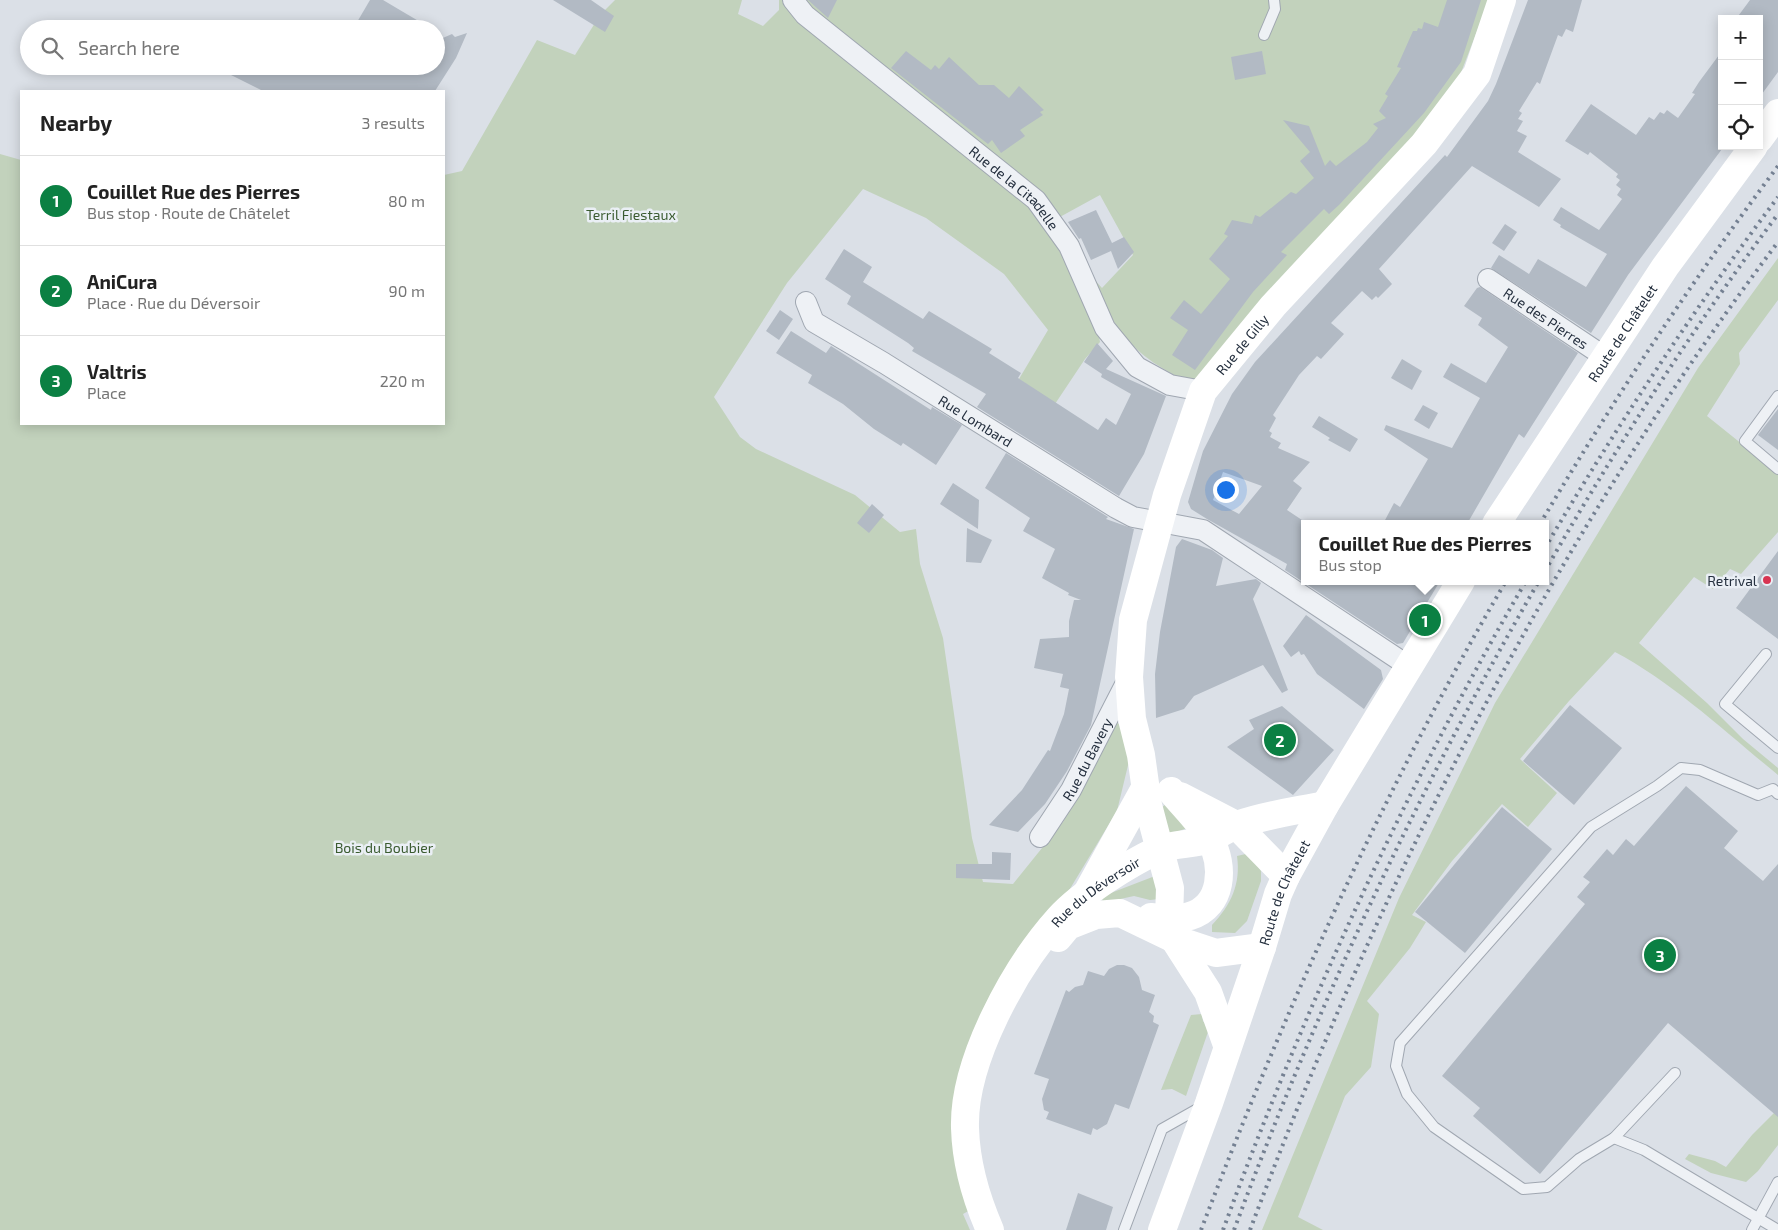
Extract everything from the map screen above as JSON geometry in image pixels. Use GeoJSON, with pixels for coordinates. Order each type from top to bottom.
{"type":"FeatureCollection","features":[{"type":"Feature","properties":{"kind":"main road","name":"Rue de Gilly"},"geometry":{"type":"LineString","coordinates":[[1172,929],[1170,888],[1160,849],[1158,790],[1141,755],[1132,719],[1129,677],[1133,620],[1167,495],[1203,391],[1273,306],[1424,144],[1477,74],[1502,0]]}},
{"type":"Feature","properties":{"kind":"main road"},"geometry":{"type":"LineString","coordinates":[[1763,134],[1778,113]]}},
{"type":"Feature","properties":{"kind":"main road","name":"Route de Châtelet"},"geometry":{"type":"LineString","coordinates":[[1499,520],[1664,266],[1751,150]]}},
{"type":"Feature","properties":{"kind":"main road","name":"Route de Châtelet"},"geometry":{"type":"LineString","coordinates":[[1162,1230],[1262,947],[1278,894],[1286,876],[1325,805],[1459,585]]}},
{"type":"Feature","properties":{"kind":"main road"},"geometry":{"type":"LineString","coordinates":[[1158,790],[1236,825],[1286,876]]}},
{"type":"Feature","properties":{"kind":"main road"},"geometry":{"type":"LineString","coordinates":[[1158,790],[1210,839],[1221,872],[1216,892],[1203,910],[1172,929],[1208,992],[1227,1045]]}},
{"type":"Feature","properties":{"kind":"main road"},"geometry":{"type":"LineString","coordinates":[[1087,892],[1158,790]]}},
{"type":"Feature","properties":{"kind":"main road","name":"Rue du Déversoir"},"geometry":{"type":"LineString","coordinates":[[990,1230],[979,1205],[970,1168],[966,1117],[968,1088],[979,1052],[996,1012],[1059,918],[1087,892],[1160,849],[1210,839],[1236,825],[1325,805]]}},
{"type":"Feature","properties":{"kind":"main road","name":"Rue du Déversoir"},"geometry":{"type":"LineString","coordinates":[[996,1012],[1068,926],[1096,914],[1120,913],[1172,929],[1216,953],[1262,947]]}},
{"type":"Feature","properties":{"kind":"street","name":"Rue de la Citadelle"},"geometry":{"type":"LineString","coordinates":[[793,0],[805,15],[1036,200],[1069,246],[1105,328],[1137,366],[1170,385],[1203,391]]}},
{"type":"Feature","properties":{"kind":"street","name":"Rue des Pierres"},"geometry":{"type":"LineString","coordinates":[[1488,279],[1605,357]]}},
{"type":"Feature","properties":{"kind":"street","name":"Rue Lombard"},"geometry":{"type":"LineString","coordinates":[[806,302],[814,322],[884,363],[1116,508],[1133,517],[1160,521]]}},
{"type":"Feature","properties":{"kind":"street"},"geometry":{"type":"LineString","coordinates":[[1160,521],[1203,530],[1410,667]]}},
{"type":"Feature","properties":{"kind":"street","name":"Rue du Bavery"},"geometry":{"type":"LineString","coordinates":[[1040,837],[1071,790],[1129,677]]}},
{"type":"Feature","properties":{"kind":"lane"},"geometry":{"type":"LineString","coordinates":[[1264,35],[1275,9],[1274,0]]}},
{"type":"Feature","properties":{"kind":"lane"},"geometry":{"type":"LineString","coordinates":[[1778,396],[1745,441],[1778,468]]}},
{"type":"Feature","properties":{"kind":"lane"},"geometry":{"type":"LineString","coordinates":[[1766,654],[1725,704],[1778,748]]}},
{"type":"Feature","properties":{"kind":"lane"},"geometry":{"type":"LineString","coordinates":[[1675,1073],[1614,1138],[1579,1159],[1546,1187],[1523,1189],[1434,1127],[1407,1094],[1396,1066],[1400,1043],[1592,827],[1657,786],[1680,768],[1700,770],[1758,795],[1773,789],[1778,794]]}},
{"type":"Feature","properties":{"kind":"lane"},"geometry":{"type":"LineString","coordinates":[[1124,1230],[1162,1129],[1208,1103]]}},
{"type":"Feature","properties":{"kind":"lane"},"geometry":{"type":"LineString","coordinates":[[1614,1138],[1644,1150],[1778,1230]]}},
{"type":"Feature","properties":{"kind":"lane"},"geometry":{"type":"LineString","coordinates":[[1752,1230],[1778,1182]]}},
{"type":"Feature","properties":{"kind":"green space","name":"Bois du Boubier"},"geometry":{"type":"Polygon","coordinates":[[[615,0],[742,0],[738,14],[763,26],[779,10],[779,0],[1489,0],[1457,83],[1404,155],[1193,384],[1153,362],[1139,351],[1116,325],[1085,269],[1102,288],[1133,255],[1100,195],[1058,218],[1055,243],[1095,314],[1100,342],[1085,359],[1055,404],[1019,379],[1048,330],[1004,274],[926,218],[863,189],[787,283],[714,397],[740,437],[756,449],[855,495],[900,532],[916,529],[920,564],[943,638],[972,838],[983,882],[1013,884],[1063,822],[1117,723],[1120,724],[1130,757],[1117,811],[1062,902],[984,1013],[972,1209],[963,1214],[970,1230],[0,1230],[0,154],[20,160],[20,425],[445,425],[445,175],[462,171],[537,40],[575,55],[600,15],[615,0]]]}},
{"type":"Feature","properties":{"kind":"green space"},"geometry":{"type":"Polygon","coordinates":[[[1778,258],[1778,300],[1739,353],[1740,364],[1707,416],[1778,473],[1778,532],[1741,574],[1730,569],[1713,589],[1694,577],[1639,643],[1707,703],[1743,739],[1778,768],[1778,775],[1678,693],[1615,652],[1569,701],[1520,759],[1557,793],[1528,827],[1502,804],[1452,861],[1412,915],[1426,922],[1410,948],[1367,1001],[1379,1014],[1371,1067],[1345,1096],[1298,1217],[1323,1230],[1262,1230],[1399,898],[1495,703],[1698,368],[1778,258]]]}},
{"type":"Feature","properties":{"kind":"green space"},"geometry":{"type":"Polygon","coordinates":[[[1166,804],[1187,828],[1169,835],[1161,808],[1166,804]]]}},
{"type":"Feature","properties":{"kind":"green space"},"geometry":{"type":"Polygon","coordinates":[[[1250,853],[1261,871],[1261,881],[1247,921],[1235,933],[1212,932],[1212,925],[1229,902],[1236,885],[1237,856],[1250,853]]]}},
{"type":"Feature","properties":{"kind":"green space"},"geometry":{"type":"Polygon","coordinates":[[[1155,876],[1159,899],[1150,900],[1134,896],[1102,903],[1103,896],[1155,876]]]}},
{"type":"Feature","properties":{"kind":"green space"},"geometry":{"type":"Polygon","coordinates":[[[1202,1014],[1203,1021],[1209,1029],[1186,1096],[1172,1089],[1161,1090],[1191,1015],[1202,1014]]]}},
{"type":"Feature","properties":{"kind":"green space"},"geometry":{"type":"Polygon","coordinates":[[[1778,1109],[1778,1145],[1758,1171],[1746,1182],[1711,1173],[1685,1159],[1689,1154],[1715,1161],[1726,1167],[1752,1135],[1778,1109]]]}},
{"type":"Feature","properties":{"kind":"building"},"geometry":{"type":"Polygon","coordinates":[[[370,0],[383,0],[417,20],[358,20],[370,0]]]}},
{"type":"Feature","properties":{"kind":"building"},"geometry":{"type":"Polygon","coordinates":[[[553,0],[591,0],[614,16],[605,32],[553,0]]]}},
{"type":"Feature","properties":{"kind":"building"},"geometry":{"type":"Polygon","coordinates":[[[808,0],[837,0],[828,18],[808,0]]]}},
{"type":"Feature","properties":{"kind":"building"},"geometry":{"type":"Polygon","coordinates":[[[1447,0],[1481,0],[1461,62],[1424,113],[1339,205],[1329,214],[1324,209],[1281,252],[1287,255],[1253,292],[1195,370],[1172,355],[1188,330],[1170,318],[1184,300],[1201,314],[1230,279],[1209,259],[1228,236],[1224,234],[1232,220],[1252,224],[1255,215],[1260,217],[1291,192],[1296,194],[1314,178],[1300,161],[1310,152],[1283,120],[1309,126],[1325,166],[1330,160],[1336,166],[1367,142],[1378,128],[1373,124],[1386,118],[1379,111],[1388,96],[1385,94],[1401,68],[1397,67],[1413,31],[1417,31],[1418,28],[1422,29],[1424,22],[1438,27],[1447,0]]]}},
{"type":"Feature","properties":{"kind":"building"},"geometry":{"type":"Polygon","coordinates":[[[1528,0],[1582,0],[1573,32],[1566,29],[1562,37],[1558,35],[1540,84],[1537,82],[1519,111],[1522,113],[1518,119],[1523,121],[1517,131],[1527,136],[1518,152],[1561,179],[1539,207],[1472,166],[1379,269],[1392,284],[1378,298],[1376,296],[1372,300],[1362,291],[1331,323],[1344,334],[1321,359],[1317,356],[1299,375],[1273,415],[1276,418],[1269,431],[1272,433],[1270,437],[1281,443],[1278,448],[1310,462],[1293,481],[1302,488],[1287,510],[1302,520],[1301,581],[1285,570],[1287,564],[1191,509],[1188,502],[1203,451],[1232,394],[1255,362],[1445,155],[1447,157],[1488,101],[1528,0]],[[1223,472],[1213,500],[1239,514],[1262,486],[1223,472]]]}},
{"type":"Feature","properties":{"kind":"building"},"geometry":{"type":"Polygon","coordinates":[[[1750,0],[1778,0],[1778,72],[1763,93],[1763,15],[1739,15],[1750,0]]]}},
{"type":"Feature","properties":{"kind":"building"},"geometry":{"type":"Polygon","coordinates":[[[467,33],[456,58],[436,90],[261,90],[231,75],[445,75],[445,37],[452,34],[455,37],[467,33]]]}},
{"type":"Feature","properties":{"kind":"building"},"geometry":{"type":"Polygon","coordinates":[[[906,51],[931,70],[935,65],[939,69],[949,57],[979,85],[994,85],[1009,98],[1019,86],[1044,110],[1040,112],[1043,115],[1020,130],[1025,136],[1001,153],[992,140],[988,144],[891,68],[906,51]]]}},
{"type":"Feature","properties":{"kind":"building"},"geometry":{"type":"Polygon","coordinates":[[[1262,51],[1266,74],[1235,80],[1231,57],[1262,51]]]}},
{"type":"Feature","properties":{"kind":"building"},"geometry":{"type":"Polygon","coordinates":[[[1718,56],[1718,150],[1721,150],[1628,275],[1591,333],[1491,268],[1499,255],[1529,274],[1538,259],[1586,287],[1607,254],[1560,227],[1561,225],[1553,220],[1561,207],[1599,230],[1622,199],[1617,195],[1621,189],[1616,185],[1620,180],[1616,177],[1618,174],[1590,152],[1588,155],[1565,141],[1591,104],[1636,135],[1649,117],[1654,120],[1660,112],[1664,114],[1667,110],[1678,118],[1695,94],[1692,93],[1718,56]]]}},
{"type":"Feature","properties":{"kind":"building"},"geometry":{"type":"Polygon","coordinates":[[[1096,210],[1112,243],[1124,237],[1134,252],[1118,269],[1111,251],[1091,260],[1081,238],[1079,239],[1068,222],[1096,210]]]}},
{"type":"Feature","properties":{"kind":"building"},"geometry":{"type":"Polygon","coordinates":[[[1505,224],[1517,232],[1504,251],[1492,243],[1505,224]]]}},
{"type":"Feature","properties":{"kind":"building"},"geometry":{"type":"Polygon","coordinates":[[[844,249],[872,267],[863,282],[923,319],[929,311],[992,349],[989,353],[1021,373],[1018,378],[1098,430],[1106,418],[1116,425],[1131,394],[1101,377],[1102,374],[1084,362],[1097,343],[1113,361],[1106,369],[1166,396],[1144,454],[1119,496],[977,407],[986,394],[912,351],[914,348],[908,343],[847,304],[851,296],[825,279],[844,249]]]}},
{"type":"Feature","properties":{"kind":"building"},"geometry":{"type":"Polygon","coordinates":[[[1480,287],[1578,353],[1524,438],[1519,434],[1469,520],[1385,520],[1394,503],[1400,507],[1428,459],[1384,430],[1386,425],[1452,448],[1480,398],[1443,377],[1451,363],[1486,383],[1508,347],[1478,325],[1482,318],[1464,306],[1477,288],[1480,287]]]}},
{"type":"Feature","properties":{"kind":"building"},"geometry":{"type":"Polygon","coordinates":[[[780,310],[793,319],[779,340],[766,331],[780,310]]]}},
{"type":"Feature","properties":{"kind":"building"},"geometry":{"type":"Polygon","coordinates":[[[791,331],[826,353],[831,346],[931,410],[932,407],[962,425],[936,465],[903,443],[901,446],[874,429],[843,404],[808,383],[812,375],[776,353],[791,331]]]}},
{"type":"Feature","properties":{"kind":"building"},"geometry":{"type":"Polygon","coordinates":[[[1402,359],[1422,371],[1412,390],[1391,378],[1402,359]]]}},
{"type":"Feature","properties":{"kind":"building"},"geometry":{"type":"Polygon","coordinates":[[[1423,405],[1438,413],[1429,429],[1414,420],[1423,405]]]}},
{"type":"Feature","properties":{"kind":"building"},"geometry":{"type":"Polygon","coordinates":[[[1778,409],[1778,450],[1758,435],[1778,409]]]}},
{"type":"Feature","properties":{"kind":"building"},"geometry":{"type":"Polygon","coordinates":[[[1319,416],[1358,439],[1350,452],[1328,440],[1330,438],[1312,427],[1319,416]]]}},
{"type":"Feature","properties":{"kind":"building"},"geometry":{"type":"Polygon","coordinates":[[[1006,453],[1108,517],[1106,519],[1134,529],[1091,725],[1067,771],[1045,804],[1018,832],[989,825],[1022,790],[1048,750],[1050,751],[1064,714],[1069,689],[1060,687],[1063,674],[1034,668],[1040,639],[1069,637],[1069,621],[1074,600],[1081,600],[1068,595],[1069,593],[1042,578],[1055,549],[1023,531],[1030,518],[985,488],[1006,453]]]}},
{"type":"Feature","properties":{"kind":"building"},"geometry":{"type":"Polygon","coordinates":[[[953,483],[979,500],[978,529],[940,504],[953,483]]]}},
{"type":"Feature","properties":{"kind":"building"},"geometry":{"type":"Polygon","coordinates":[[[872,504],[884,515],[869,533],[857,523],[872,504]]]}},
{"type":"Feature","properties":{"kind":"building"},"geometry":{"type":"Polygon","coordinates":[[[967,528],[992,540],[981,563],[966,562],[967,528]]]}},
{"type":"Feature","properties":{"kind":"building"},"geometry":{"type":"Polygon","coordinates":[[[1182,539],[1212,550],[1223,558],[1216,586],[1256,579],[1261,583],[1253,599],[1288,690],[1282,693],[1263,665],[1194,696],[1184,709],[1156,718],[1155,674],[1160,632],[1176,547],[1182,539]]]}},
{"type":"Feature","properties":{"kind":"building","name":"Retrival"},"geometry":{"type":"Polygon","coordinates":[[[1778,551],[1778,639],[1736,608],[1778,551]]]}},
{"type":"Feature","properties":{"kind":"building"},"geometry":{"type":"Polygon","coordinates":[[[1308,585],[1438,585],[1403,643],[1397,644],[1308,585]]]}},
{"type":"Feature","properties":{"kind":"building"},"geometry":{"type":"Polygon","coordinates":[[[1306,615],[1381,670],[1383,679],[1364,709],[1317,674],[1304,654],[1301,655],[1299,651],[1291,657],[1283,646],[1306,615]]]}},
{"type":"Feature","properties":{"kind":"building"},"geometry":{"type":"Polygon","coordinates":[[[1570,705],[1622,748],[1574,805],[1523,761],[1570,705]]]}},
{"type":"Feature","properties":{"kind":"building"},"geometry":{"type":"Polygon","coordinates":[[[1282,706],[1334,750],[1293,795],[1227,747],[1254,729],[1249,720],[1282,706]]]}},
{"type":"Feature","properties":{"kind":"building"},"geometry":{"type":"Polygon","coordinates":[[[1686,786],[1738,831],[1724,848],[1763,881],[1778,864],[1778,1117],[1668,1023],[1540,1174],[1473,1116],[1480,1108],[1442,1076],[1585,904],[1577,897],[1590,882],[1583,877],[1607,849],[1613,855],[1626,839],[1634,846],[1686,786]]]}},
{"type":"Feature","properties":{"kind":"building"},"geometry":{"type":"Polygon","coordinates":[[[1502,807],[1552,849],[1465,953],[1415,912],[1502,807]]]}},
{"type":"Feature","properties":{"kind":"building"},"geometry":{"type":"Polygon","coordinates":[[[992,852],[1011,853],[1010,880],[956,878],[956,864],[992,864],[992,852]]]}},
{"type":"Feature","properties":{"kind":"building"},"geometry":{"type":"Polygon","coordinates":[[[1117,965],[1132,968],[1139,977],[1142,990],[1155,995],[1149,1012],[1154,1016],[1153,1022],[1159,1025],[1129,1109],[1115,1104],[1107,1124],[1097,1130],[1093,1128],[1091,1135],[1046,1119],[1049,1112],[1044,1110],[1042,1099],[1049,1079],[1034,1074],[1066,990],[1069,992],[1075,987],[1083,985],[1088,971],[1104,976],[1109,969],[1117,965]]]}},
{"type":"Feature","properties":{"kind":"building"},"geometry":{"type":"Polygon","coordinates":[[[1078,1193],[1113,1207],[1106,1230],[1066,1230],[1078,1193]]]}},
{"type":"Feature","properties":{"kind":"railway"},"geometry":{"type":"LineString","coordinates":[[1542,520],[1654,342],[1778,166]]}},
{"type":"Feature","properties":{"kind":"railway"},"geometry":{"type":"LineString","coordinates":[[1549,541],[1600,458],[1686,325],[1778,197]]}},
{"type":"Feature","properties":{"kind":"railway"},"geometry":{"type":"LineString","coordinates":[[1549,564],[1599,479],[1656,389],[1716,300],[1778,214]]}},
{"type":"Feature","properties":{"kind":"railway"},"geometry":{"type":"LineString","coordinates":[[1250,1230],[1301,1099],[1356,970],[1415,842],[1479,717],[1547,594],[1619,473],[1696,356],[1778,242]]}},
{"type":"Feature","properties":{"kind":"railway"},"geometry":{"type":"LineString","coordinates":[[1201,1230],[1268,1063],[1340,899],[1419,738],[1504,585]]}},
{"type":"Feature","properties":{"kind":"railway"},"geometry":{"type":"LineString","coordinates":[[1223,1230],[1288,1063],[1360,899],[1440,738],[1524,585]]}},
{"type":"Feature","properties":{"kind":"railway"},"geometry":{"type":"LineString","coordinates":[[1234,1230],[1300,1063],[1373,899],[1452,738],[1537,585]]}},
{"type":"Feature","properties":{"kind":"place","name":"Retrival"},"geometry":{"type":"Point","coordinates":[1767,580]}},
{"type":"Feature","properties":{"kind":"place","name":"Couillet Rue des Pierres"},"geometry":{"type":"Point","coordinates":[1425,620]}},
{"type":"Feature","properties":{"kind":"place","name":"AniCura"},"geometry":{"type":"Point","coordinates":[1280,740]}},
{"type":"Feature","properties":{"kind":"place","name":"Valtris"},"geometry":{"type":"Point","coordinates":[1660,955]}},
{"type":"Feature","properties":{"kind":"park label","name":"Terril Fiestaux"},"geometry":{"type":"Point","coordinates":[631,214]}}]}
